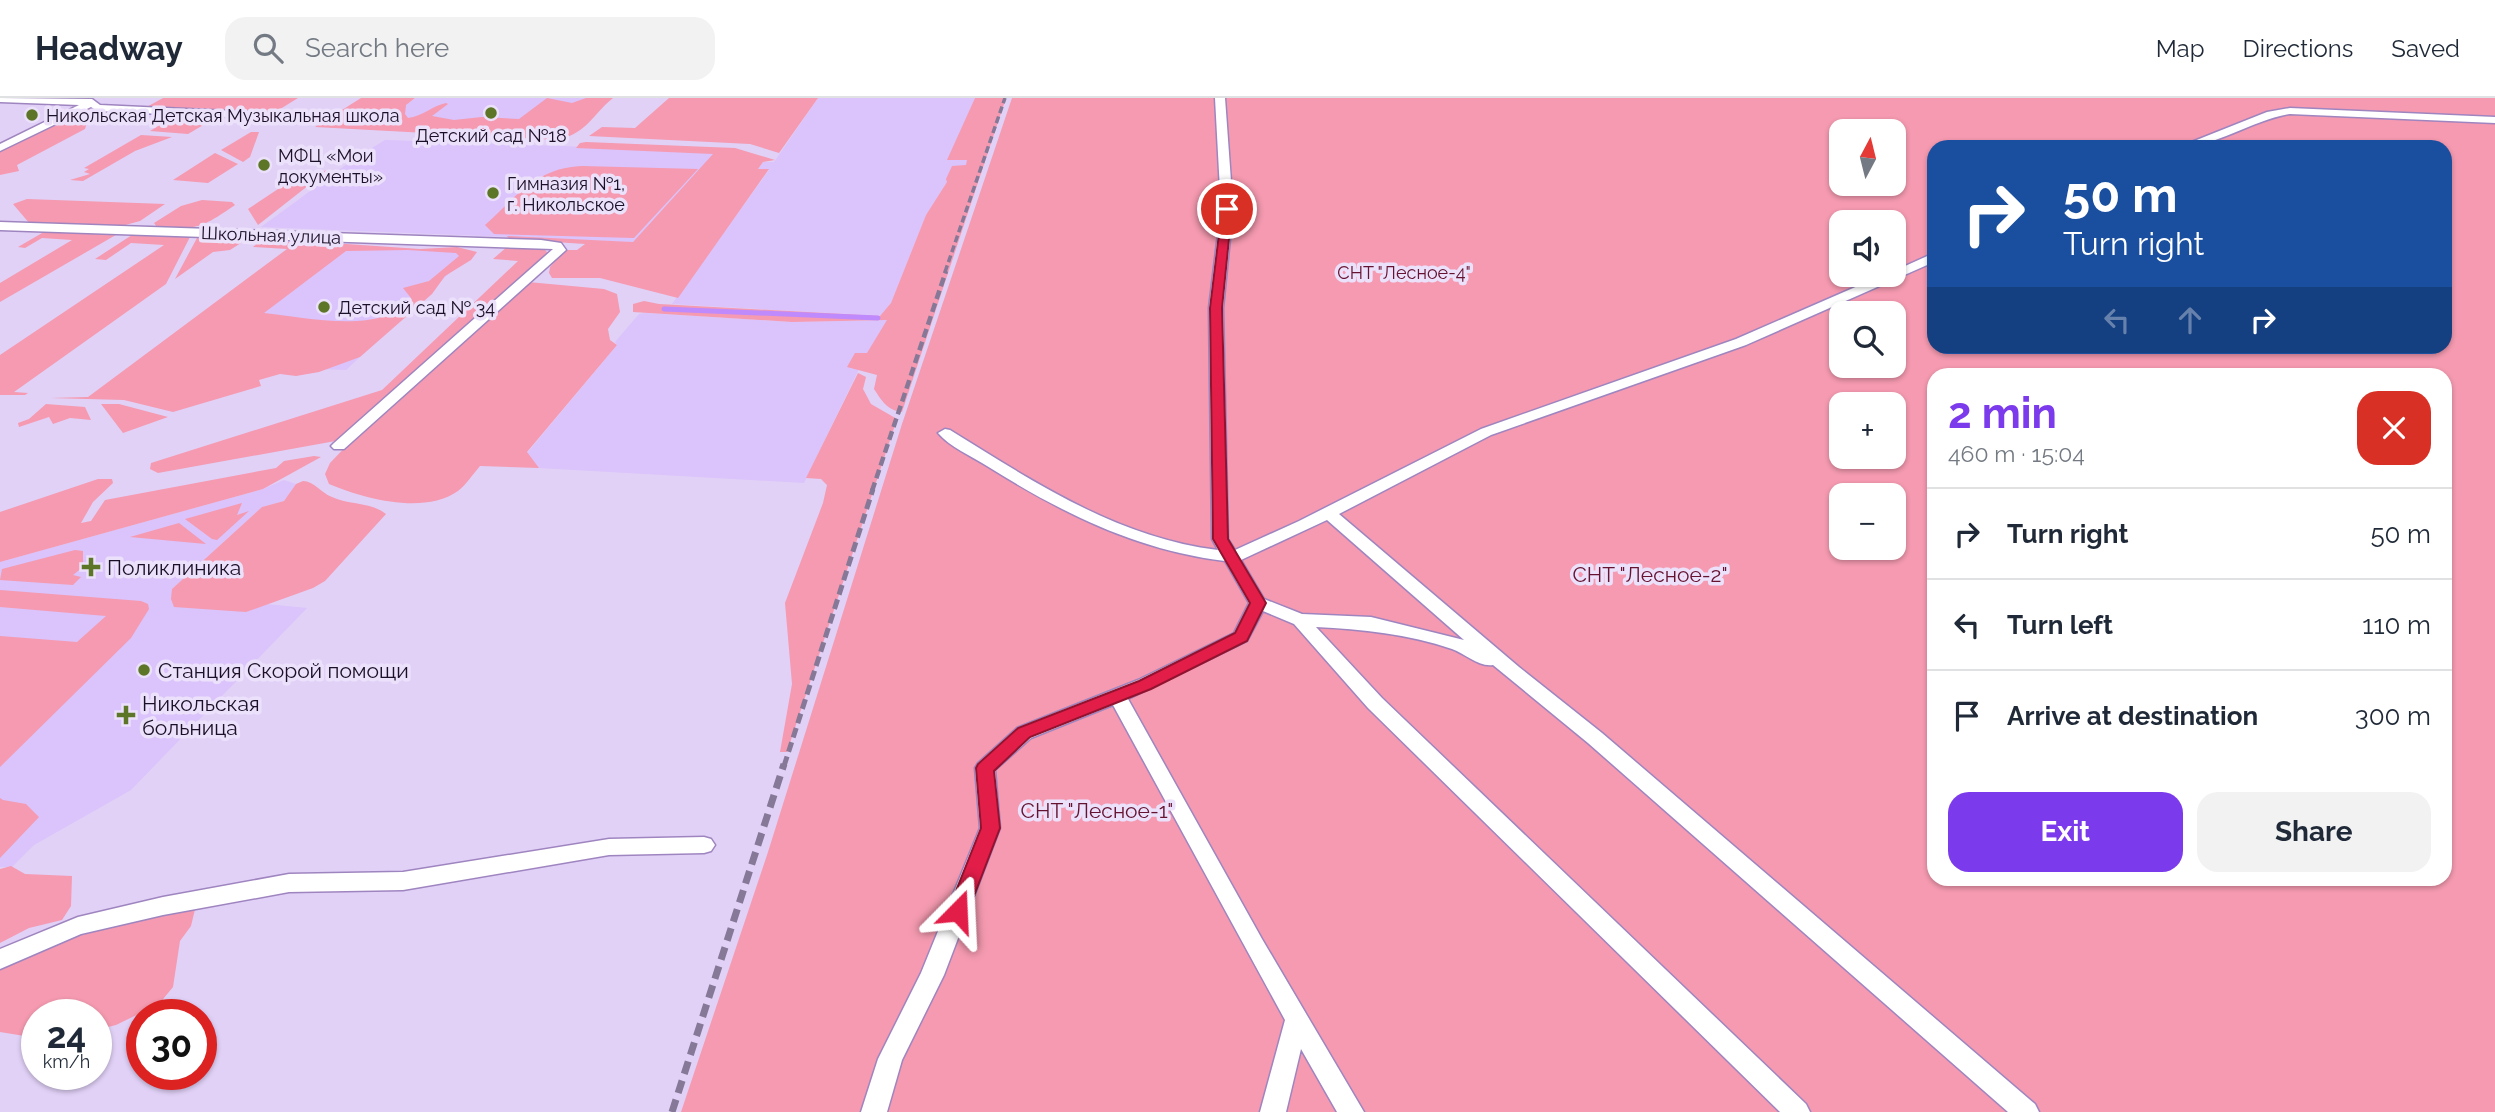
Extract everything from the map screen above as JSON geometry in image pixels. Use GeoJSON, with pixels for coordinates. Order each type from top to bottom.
{"type":"FeatureCollection","features":[{"type":"Feature","properties":{"kind":"street"},"geometry":{"type":"LineString","coordinates":[[1220,98],[1227,209],[1216,308],[1220,539],[1258,603],[1300,620],[1371,623],[1459,645],[1512,672]]}},
{"type":"Feature","properties":{"kind":"street"},"geometry":{"type":"LineString","coordinates":[[0,99],[96,100]]}},
{"type":"Feature","properties":{"kind":"street"},"geometry":{"type":"LineString","coordinates":[[96,100],[97,108],[270,116]]}},
{"type":"Feature","properties":{"kind":"street"},"geometry":{"type":"LineString","coordinates":[[0,148],[96,100]]}},
{"type":"Feature","properties":{"kind":"street"},"geometry":{"type":"LineString","coordinates":[[2202,140],[2271,114],[2290,111],[2495,120]]}},
{"type":"Feature","properties":{"kind":"street","name":"Школьная улица"},"geometry":{"type":"LineString","coordinates":[[0,226],[541,244],[561,250],[338,446]]}},
{"type":"Feature","properties":{"kind":"street"},"geometry":{"type":"LineString","coordinates":[[1906,269],[1927,260]]}},
{"type":"Feature","properties":{"kind":"street"},"geometry":{"type":"LineString","coordinates":[[945,433],[1042,494],[1130,535],[1184,551],[1233,557],[1328,513],[1486,432],[1741,342],[1866,287]]}},
{"type":"Feature","properties":{"kind":"street"},"geometry":{"type":"LineString","coordinates":[[1328,513],[1512,672],[1595,738],[2026,1112]]}},
{"type":"Feature","properties":{"kind":"street"},"geometry":{"type":"LineString","coordinates":[[874,1112],[890,1059],[932,975],[990,828],[985,768],[1024,733],[1117,696],[1241,637],[1258,603]]}},
{"type":"Feature","properties":{"kind":"street"},"geometry":{"type":"LineString","coordinates":[[1300,620],[1375,703],[1797,1112]]}},
{"type":"Feature","properties":{"kind":"street"},"geometry":{"type":"LineString","coordinates":[[1117,696],[1351,1112]]}},
{"type":"Feature","properties":{"kind":"street"},"geometry":{"type":"LineString","coordinates":[[0,959],[78,926],[163,906],[289,883],[403,881],[609,848],[704,845]]}},
{"type":"Feature","properties":{"kind":"street"},"geometry":{"type":"LineString","coordinates":[[1273,1112],[1297,1019]]}},
{"type":"Feature","properties":{"kind":"shaded area","name":"Детский сад №18"},"geometry":{"type":"Polygon","coordinates":[[[416,98],[609,98],[562,137],[369,129],[416,98]]]}},
{"type":"Feature","properties":{"kind":"shaded area"},"geometry":{"type":"Polygon","coordinates":[[[818,98],[975,98],[948,160],[968,160],[966,165],[947,182],[926,215],[891,303],[880,316],[672,304],[769,170],[758,169],[763,162],[774,162],[818,98]]]}},
{"type":"Feature","properties":{"kind":"shaded area","name":"Гимназия №1, г. Никольское"},"geometry":{"type":"Polygon","coordinates":[[[385,140],[709,151],[714,154],[633,242],[261,227],[354,159],[385,140]]]}},
{"type":"Feature","properties":{"kind":"shaded area","name":"Детский сад № 34"},"geometry":{"type":"Polygon","coordinates":[[[319,246],[473,251],[346,370],[160,363],[319,246]]]}},
{"type":"Feature","properties":{"kind":"shaded area"},"geometry":{"type":"Polygon","coordinates":[[[639,314],[792,322],[888,320],[867,354],[848,367],[859,369],[804,483],[539,468],[527,453],[617,345],[615,342],[639,314]]]}},
{"type":"Feature","properties":{"kind":"shaded area","name":"Никольская больница"},"geometry":{"type":"Polygon","coordinates":[[[284,480],[296,484],[284,501],[262,507],[172,589],[246,612],[266,604],[307,608],[131,790],[34,845],[12,867],[0,867],[0,562],[263,489],[284,480]]]}},
{"type":"Feature","properties":{"kind":"green space"},"geometry":{"type":"Polygon","coordinates":[[[163,98],[298,98],[277,111],[261,114],[143,109],[163,98]]]}},
{"type":"Feature","properties":{"kind":"green space","name":"Детский сад №18"},"geometry":{"type":"Polygon","coordinates":[[[361,98],[415,98],[406,105],[405,114],[408,118],[446,103],[448,104],[432,116],[454,120],[482,117],[519,119],[547,98],[572,103],[586,98],[613,98],[584,127],[559,140],[315,127],[361,98]]]}},
{"type":"Feature","properties":{"kind":"green space"},"geometry":{"type":"Polygon","coordinates":[[[669,98],[818,98],[779,153],[750,144],[589,136],[602,127],[635,128],[669,98]]]}},
{"type":"Feature","properties":{"kind":"green space"},"geometry":{"type":"Polygon","coordinates":[[[975,98],[1006,98],[902,412],[882,401],[874,389],[877,375],[847,367],[855,353],[867,353],[887,320],[792,322],[633,312],[633,304],[644,301],[880,316],[891,303],[926,215],[947,182],[952,166],[966,165],[967,160],[947,160],[975,98]]]}},
{"type":"Feature","properties":{"kind":"green space"},"geometry":{"type":"Polygon","coordinates":[[[1012,98],[2495,98],[2495,1112],[681,1112],[768,852],[902,424],[1012,98]]]}},
{"type":"Feature","properties":{"kind":"green space"},"geometry":{"type":"Polygon","coordinates":[[[91,109],[85,129],[17,165],[19,171],[0,175],[0,152],[82,110],[91,109]]]}},
{"type":"Feature","properties":{"kind":"green space"},"geometry":{"type":"Polygon","coordinates":[[[175,116],[217,117],[188,134],[150,131],[175,116]]]}},
{"type":"Feature","properties":{"kind":"green space"},"geometry":{"type":"Polygon","coordinates":[[[251,132],[259,132],[250,157],[243,162],[221,150],[251,132]]]}},
{"type":"Feature","properties":{"kind":"green space"},"geometry":{"type":"Polygon","coordinates":[[[141,135],[172,137],[135,151],[83,181],[70,180],[90,174],[84,172],[89,169],[84,168],[141,135]]]}},
{"type":"Feature","properties":{"kind":"green space"},"geometry":{"type":"Polygon","coordinates":[[[580,143],[735,148],[775,160],[763,162],[758,169],[769,169],[678,298],[600,278],[552,278],[550,267],[565,250],[577,250],[585,244],[509,239],[507,236],[633,242],[713,154],[576,148],[580,143]]]}},
{"type":"Feature","properties":{"kind":"green space"},"geometry":{"type":"Polygon","coordinates":[[[215,153],[238,164],[208,183],[173,180],[215,153]]]}},
{"type":"Feature","properties":{"kind":"green space"},"geometry":{"type":"Polygon","coordinates":[[[582,166],[698,169],[634,238],[494,234],[485,225],[528,185],[552,172],[582,166]]]}},
{"type":"Feature","properties":{"kind":"green space"},"geometry":{"type":"Polygon","coordinates":[[[328,170],[258,225],[248,209],[293,179],[328,170]]]}},
{"type":"Feature","properties":{"kind":"green space"},"geometry":{"type":"Polygon","coordinates":[[[27,199],[165,204],[140,221],[118,227],[30,224],[13,204],[27,199]]]}},
{"type":"Feature","properties":{"kind":"green space"},"geometry":{"type":"Polygon","coordinates":[[[202,200],[232,202],[235,205],[199,226],[171,228],[157,227],[154,223],[181,206],[202,200]]]}},
{"type":"Feature","properties":{"kind":"green space"},"geometry":{"type":"Polygon","coordinates":[[[49,229],[121,232],[0,302],[0,283],[72,240],[42,238],[25,248],[18,247],[49,229]]]}},
{"type":"Feature","properties":{"kind":"green space"},"geometry":{"type":"Polygon","coordinates":[[[135,233],[191,235],[166,284],[14,392],[28,393],[0,395],[0,355],[164,245],[131,243],[106,260],[95,259],[135,233]]]}},
{"type":"Feature","properties":{"kind":"green space"},"geometry":{"type":"Polygon","coordinates":[[[197,238],[244,241],[230,250],[213,252],[175,279],[197,238]]]}},
{"type":"Feature","properties":{"kind":"green space"},"geometry":{"type":"Polygon","coordinates":[[[259,242],[317,242],[420,249],[457,247],[477,252],[471,260],[445,276],[432,294],[360,357],[319,372],[296,376],[280,374],[259,380],[261,386],[173,412],[124,400],[50,398],[88,397],[287,249],[253,247],[259,242]],[[408,250],[346,251],[264,313],[342,321],[382,317],[398,310],[411,298],[403,288],[429,281],[459,256],[456,253],[408,250]]]}},
{"type":"Feature","properties":{"kind":"green space"},"geometry":{"type":"Polygon","coordinates":[[[508,246],[542,247],[549,254],[341,440],[158,473],[150,469],[151,463],[382,390],[518,261],[493,259],[508,246]]]}},
{"type":"Feature","properties":{"kind":"green space"},"geometry":{"type":"Polygon","coordinates":[[[528,282],[604,289],[617,294],[620,312],[608,329],[610,340],[617,345],[527,452],[539,468],[480,466],[458,491],[429,502],[377,499],[329,484],[325,474],[330,463],[353,439],[528,282]]]}},
{"type":"Feature","properties":{"kind":"green space"},"geometry":{"type":"Polygon","coordinates":[[[858,373],[866,377],[863,389],[871,404],[897,419],[787,752],[780,752],[792,684],[785,603],[823,503],[827,485],[821,479],[806,478],[858,373]]]}},
{"type":"Feature","properties":{"kind":"green space"},"geometry":{"type":"Polygon","coordinates":[[[46,404],[85,407],[91,420],[70,418],[53,424],[49,417],[19,427],[18,423],[29,419],[46,404]]]}},
{"type":"Feature","properties":{"kind":"green space"},"geometry":{"type":"Polygon","coordinates":[[[101,404],[119,404],[168,417],[123,433],[101,404]]]}},
{"type":"Feature","properties":{"kind":"green space"},"geometry":{"type":"Polygon","coordinates":[[[321,457],[263,489],[0,562],[0,512],[98,479],[112,479],[113,483],[93,502],[81,523],[91,521],[105,500],[276,468],[284,461],[321,457]]]}},
{"type":"Feature","properties":{"kind":"green space"},"geometry":{"type":"Polygon","coordinates":[[[303,481],[311,483],[332,497],[374,507],[386,514],[325,581],[313,588],[246,612],[174,607],[172,589],[262,507],[284,501],[296,484],[303,481]]]}},
{"type":"Feature","properties":{"kind":"green space"},"geometry":{"type":"Polygon","coordinates":[[[242,503],[237,515],[249,511],[217,540],[185,519],[242,503]]]}},
{"type":"Feature","properties":{"kind":"green space"},"geometry":{"type":"Polygon","coordinates":[[[179,523],[206,544],[130,537],[179,523]]]}},
{"type":"Feature","properties":{"kind":"green space"},"geometry":{"type":"Polygon","coordinates":[[[75,550],[83,551],[83,567],[73,575],[81,577],[73,585],[0,580],[2,569],[75,550]]]}},
{"type":"Feature","properties":{"kind":"green space"},"geometry":{"type":"Polygon","coordinates":[[[0,590],[141,601],[148,604],[149,609],[131,638],[0,767],[0,636],[77,642],[106,616],[0,607],[0,590]]]}},
{"type":"Feature","properties":{"kind":"green space"},"geometry":{"type":"Polygon","coordinates":[[[0,798],[26,804],[39,817],[0,858],[0,798]]]}},
{"type":"Feature","properties":{"kind":"green space"},"geometry":{"type":"Polygon","coordinates":[[[11,866],[25,874],[72,876],[71,906],[62,920],[29,928],[0,943],[0,869],[11,866]]]}},
{"type":"Feature","properties":{"kind":"green space"},"geometry":{"type":"Polygon","coordinates":[[[196,905],[191,926],[180,941],[173,987],[163,999],[126,999],[126,1020],[112,1026],[112,999],[21,999],[21,1035],[0,1032],[0,968],[44,945],[196,905]]]}},
{"type":"Feature","properties":{"kind":"waterway"},"geometry":{"type":"LineString","coordinates":[[664,309],[878,318]]}},
{"type":"Feature","properties":{"kind":"railway"},"geometry":{"type":"LineString","coordinates":[[945,272],[1005,98]]}},
{"type":"Feature","properties":{"kind":"railway"},"geometry":{"type":"LineString","coordinates":[[872,491],[946,271]]}},
{"type":"Feature","properties":{"kind":"railway"},"geometry":{"type":"LineString","coordinates":[[784,766],[873,489]]}},
{"type":"Feature","properties":{"kind":"railway"},"geometry":{"type":"LineString","coordinates":[[672,1112],[784,764]]}},
{"type":"Feature","properties":{"kind":"place","name":"Детский сад №18"},"geometry":{"type":"Point","coordinates":[491,113]}},
{"type":"Feature","properties":{"kind":"place","name":"Никольская Детская Музыкальная школа"},"geometry":{"type":"Point","coordinates":[32,115]}},
{"type":"Feature","properties":{"kind":"place","name":"МФЦ «Мои документы»"},"geometry":{"type":"Point","coordinates":[264,165]}},
{"type":"Feature","properties":{"kind":"place","name":"Гимназия №1, г. Никольское"},"geometry":{"type":"Point","coordinates":[493,193]}},
{"type":"Feature","properties":{"kind":"place","name":"Детский сад № 34"},"geometry":{"type":"Point","coordinates":[324,307]}},
{"type":"Feature","properties":{"kind":"place","name":"Поликлиника"},"geometry":{"type":"Point","coordinates":[91,567]}},
{"type":"Feature","properties":{"kind":"place","name":"Станция Скорой помощи"},"geometry":{"type":"Point","coordinates":[144,670]}},
{"type":"Feature","properties":{"kind":"place","name":"Никольская больница"},"geometry":{"type":"Point","coordinates":[126,715]}},
{"type":"Feature","properties":{"kind":"route"},"geometry":{"type":"LineString","coordinates":[[958,911],[990,828],[985,768],[1024,733],[1145,685],[1241,637],[1258,603],[1220,539],[1216,308],[1227,209]]}},
{"type":"Feature","properties":{"kind":"park label","name":"СНТ \"Лесное-4\""},"geometry":{"type":"Point","coordinates":[1404,272]}},
{"type":"Feature","properties":{"kind":"park label","name":"СНТ \"Лесное-2\""},"geometry":{"type":"Point","coordinates":[1650,574]}},
{"type":"Feature","properties":{"kind":"park label","name":"СНТ \"Лесное-1\""},"geometry":{"type":"Point","coordinates":[1097,810]}}]}
